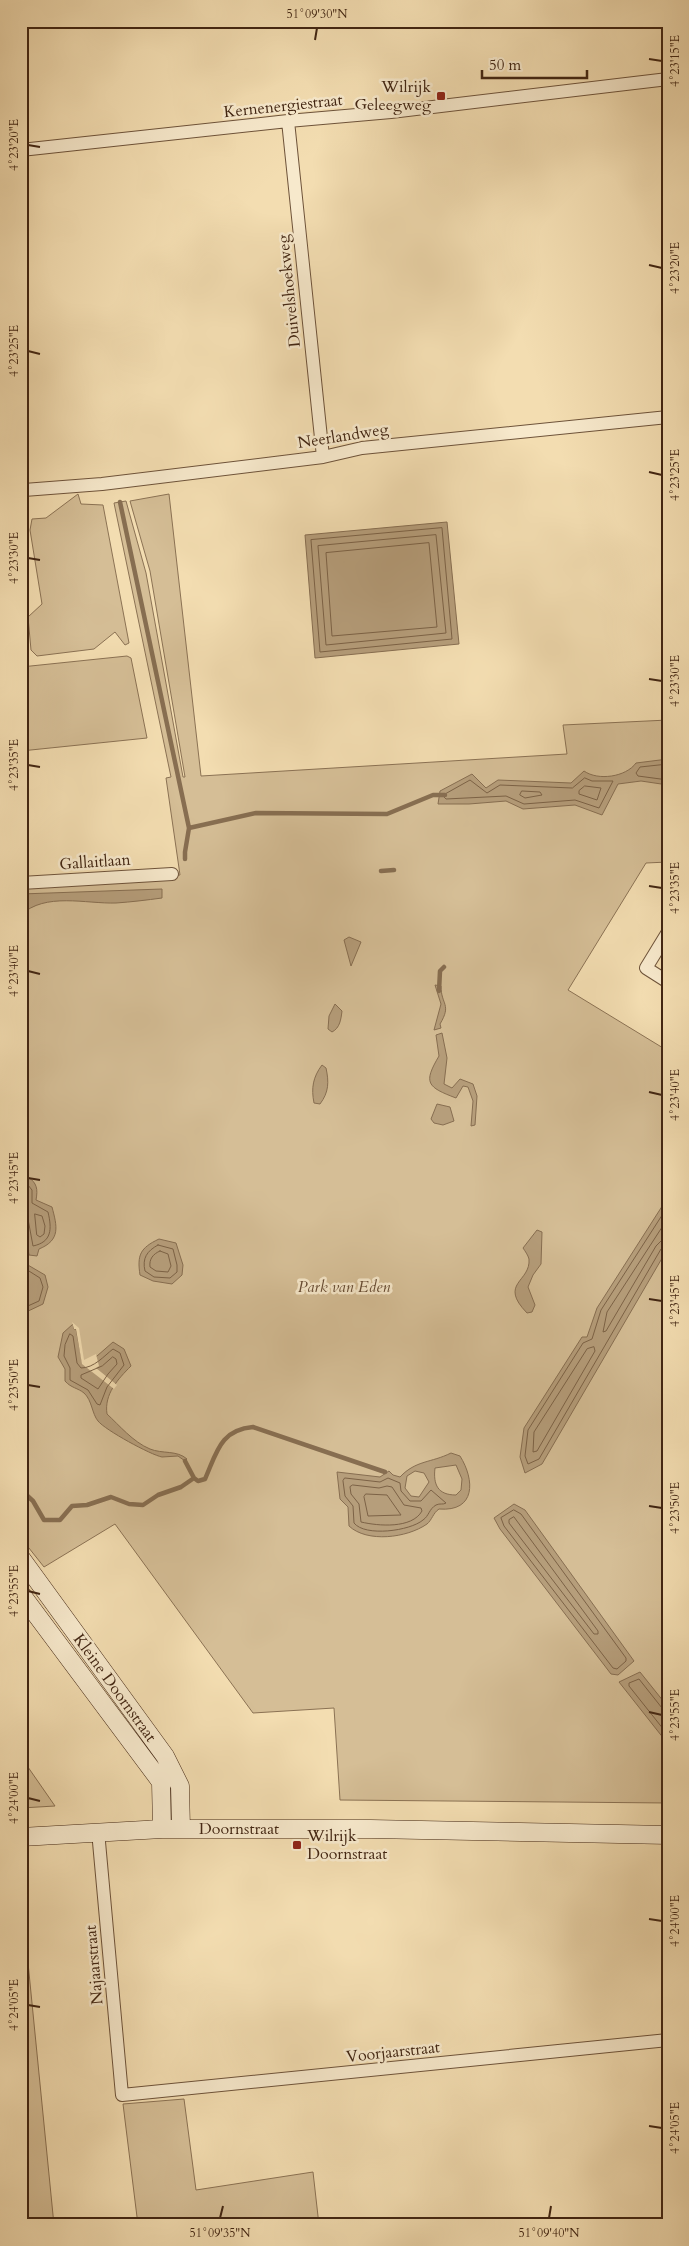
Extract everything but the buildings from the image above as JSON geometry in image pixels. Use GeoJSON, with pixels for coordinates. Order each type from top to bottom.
{"type":"FeatureCollection","features":[{"type":"Feature","properties":{"kind":"street","name":"Kernenergiestraat"},"geometry":{"type":"LineString","coordinates":[[21,150],[288,121],[391,112],[668,79]]}},
{"type":"Feature","properties":{"kind":"street","name":"Duivelshoekweg"},"geometry":{"type":"LineString","coordinates":[[288,121],[323,457]]}},
{"type":"Feature","properties":{"kind":"street","name":"Neerlandweg"},"geometry":{"type":"LineString","coordinates":[[24,490],[102,484],[323,457],[362,448],[668,417]]}},
{"type":"Feature","properties":{"kind":"street","name":"Gallaitlaan"},"geometry":{"type":"LineString","coordinates":[[21,883],[172,874]]}},
{"type":"Feature","properties":{"kind":"street"},"geometry":{"type":"LineString","coordinates":[[668,932],[646,968],[668,982]]}},
{"type":"Feature","properties":{"kind":"street","name":"Kleine Doornstraat"},"geometry":{"type":"LineString","coordinates":[[21,1558],[165,1756],[180,1786],[181,1829]]}},
{"type":"Feature","properties":{"kind":"street","name":"Kleine Doornstraat"},"geometry":{"type":"LineString","coordinates":[[21,1594],[160,1782],[162,1828]]}},
{"type":"Feature","properties":{"kind":"street","name":"Doornstraat"},"geometry":{"type":"LineString","coordinates":[[21,1837],[162,1828],[380,1829],[668,1835]]}},
{"type":"Feature","properties":{"kind":"street","name":"Najaarstraat"},"geometry":{"type":"LineString","coordinates":[[98,1831],[122,2095]]}},
{"type":"Feature","properties":{"kind":"street","name":"Voorjaarstraat"},"geometry":{"type":"LineString","coordinates":[[122,2095],[668,2040]]}},
{"type":"Feature","properties":{"kind":"street"},"geometry":{"type":"LineString","coordinates":[[21,2220],[22,2225]]}},
{"type":"Feature","properties":{"kind":"green space"},"geometry":{"type":"Polygon","coordinates":[[[78,494],[81,504],[103,505],[129,643],[125,645],[115,632],[94,649],[37,656],[31,650],[28,617],[42,604],[30,530],[32,519],[46,518],[78,494]]]}},
{"type":"Feature","properties":{"kind":"green space","name":"Park van Eden"},"geometry":{"type":"Polygon","coordinates":[[[169,494],[201,776],[567,754],[563,725],[668,720],[668,862],[646,863],[568,990],[668,1051],[668,1803],[340,1800],[334,1708],[253,1713],[115,1524],[44,1567],[21,1538],[21,884],[180,875],[166,778],[171,777],[114,503],[126,501],[146,573],[183,777],[185,777],[150,571],[130,501],[169,494]]]}},
{"type":"Feature","properties":{"kind":"green space"},"geometry":{"type":"Polygon","coordinates":[[[127,656],[131,658],[147,738],[21,751],[21,667],[127,656]]]}},
{"type":"Feature","properties":{"kind":"green space"},"geometry":{"type":"Polygon","coordinates":[[[21,1757],[55,1806],[21,1808],[21,1757]]]}},
{"type":"Feature","properties":{"kind":"green space"},"geometry":{"type":"Polygon","coordinates":[[[21,1892],[54,2225],[21,2225],[21,1892]]]}},
{"type":"Feature","properties":{"kind":"green space"},"geometry":{"type":"Polygon","coordinates":[[[184,2099],[196,2190],[313,2172],[319,2225],[138,2225],[123,2104],[184,2099]]]}},
{"type":"Feature","properties":{"kind":"water"},"geometry":{"type":"Polygon","coordinates":[[[447,522],[459,644],[315,658],[305,535],[447,522]]]}},
{"type":"Feature","properties":{"kind":"water"},"geometry":{"type":"Polygon","coordinates":[[[668,759],[668,785],[641,781],[618,784],[602,815],[575,805],[523,809],[506,801],[438,804],[440,791],[472,774],[486,788],[498,780],[571,783],[584,771],[597,776],[612,776],[626,772],[636,763],[668,759]]]}},
{"type":"Feature","properties":{"kind":"water"},"geometry":{"type":"Polygon","coordinates":[[[162,889],[162,898],[116,903],[54,901],[31,908],[21,915],[21,894],[162,889]]]}},
{"type":"Feature","properties":{"kind":"water"},"geometry":{"type":"Polygon","coordinates":[[[349,937],[361,942],[351,966],[344,940],[349,937]]]}},
{"type":"Feature","properties":{"kind":"water"},"geometry":{"type":"Polygon","coordinates":[[[435,985],[441,986],[446,1008],[440,1024],[441,1028],[434,1030],[441,1004],[435,985]]]}},
{"type":"Feature","properties":{"kind":"water"},"geometry":{"type":"Polygon","coordinates":[[[335,1004],[342,1011],[341,1020],[332,1032],[328,1029],[329,1016],[335,1004]]]}},
{"type":"Feature","properties":{"kind":"water"},"geometry":{"type":"Polygon","coordinates":[[[442,1033],[447,1058],[444,1084],[452,1088],[460,1079],[473,1084],[477,1096],[475,1125],[471,1126],[473,1101],[468,1087],[463,1086],[456,1098],[439,1091],[431,1083],[431,1072],[439,1056],[436,1035],[442,1033]]]}},
{"type":"Feature","properties":{"kind":"water"},"geometry":{"type":"Polygon","coordinates":[[[322,1065],[326,1068],[328,1082],[327,1091],[320,1104],[314,1103],[313,1088],[315,1078],[322,1065]]]}},
{"type":"Feature","properties":{"kind":"water"},"geometry":{"type":"Polygon","coordinates":[[[21,1102],[24,1110],[23,1144],[28,1177],[36,1187],[36,1200],[52,1207],[56,1226],[54,1237],[39,1249],[37,1256],[29,1255],[21,1204],[21,1102]]]}},
{"type":"Feature","properties":{"kind":"water"},"geometry":{"type":"Polygon","coordinates":[[[437,1104],[450,1107],[454,1121],[443,1125],[434,1123],[431,1119],[437,1104]]]}},
{"type":"Feature","properties":{"kind":"water"},"geometry":{"type":"Polygon","coordinates":[[[668,1197],[668,1248],[542,1464],[525,1473],[520,1457],[524,1428],[582,1337],[587,1337],[597,1308],[668,1197]]]}},
{"type":"Feature","properties":{"kind":"water"},"geometry":{"type":"Polygon","coordinates":[[[537,1230],[542,1232],[541,1264],[533,1275],[528,1287],[535,1305],[532,1312],[527,1313],[515,1295],[515,1289],[528,1267],[529,1259],[523,1248],[537,1230]]]}},
{"type":"Feature","properties":{"kind":"water"},"geometry":{"type":"Polygon","coordinates":[[[159,1239],[176,1243],[183,1265],[182,1275],[172,1284],[153,1281],[140,1275],[139,1262],[141,1253],[159,1239]]]}},
{"type":"Feature","properties":{"kind":"water"},"geometry":{"type":"Polygon","coordinates":[[[21,1261],[45,1275],[48,1287],[43,1304],[24,1313],[24,1327],[21,1338],[21,1261]]]}},
{"type":"Feature","properties":{"kind":"water"},"geometry":{"type":"Polygon","coordinates":[[[73,1324],[74,1329],[76,1329],[83,1364],[97,1356],[113,1342],[124,1349],[131,1366],[110,1393],[107,1414],[132,1438],[144,1446],[150,1449],[179,1454],[187,1459],[185,1461],[178,1456],[162,1457],[148,1452],[109,1430],[96,1418],[87,1396],[65,1381],[65,1369],[58,1357],[63,1333],[73,1324]]]}},
{"type":"Feature","properties":{"kind":"water"},"geometry":{"type":"Polygon","coordinates":[[[451,1453],[460,1456],[465,1465],[470,1484],[469,1493],[466,1500],[460,1505],[451,1509],[439,1509],[427,1524],[409,1533],[376,1537],[366,1535],[349,1526],[348,1507],[340,1499],[337,1472],[380,1477],[389,1471],[393,1475],[400,1477],[412,1467],[451,1453]],[[456,1465],[435,1468],[435,1479],[438,1488],[450,1495],[456,1495],[461,1490],[462,1479],[456,1465]],[[415,1471],[407,1476],[405,1488],[411,1496],[419,1497],[429,1482],[424,1473],[415,1471]]]}},
{"type":"Feature","properties":{"kind":"water"},"geometry":{"type":"Polygon","coordinates":[[[514,1504],[525,1510],[634,1661],[618,1675],[611,1674],[500,1529],[494,1518],[514,1504]]]}},
{"type":"Feature","properties":{"kind":"water"},"geometry":{"type":"Polygon","coordinates":[[[640,1672],[668,1707],[668,1744],[619,1682],[640,1672]]]}},
{"type":"Feature","properties":{"kind":"pier"},"geometry":{"type":"Polygon","coordinates":[[[72,1322],[79,1328],[84,1360],[96,1354],[99,1366],[96,1368],[117,1385],[114,1389],[82,1364],[76,1329],[74,1329],[72,1322]]]}},
{"type":"Feature","properties":{"kind":"waterway"},"geometry":{"type":"LineString","coordinates":[[120,502],[189,828],[185,859]]}},
{"type":"Feature","properties":{"kind":"waterway"},"geometry":{"type":"LineString","coordinates":[[189,828],[256,813],[387,814],[433,795],[445,795]]}},
{"type":"Feature","properties":{"kind":"waterway"},"geometry":{"type":"LineString","coordinates":[[381,871],[394,870]]}},
{"type":"Feature","properties":{"kind":"waterway"},"geometry":{"type":"LineString","coordinates":[[439,991],[440,971],[444,967]]}},
{"type":"Feature","properties":{"kind":"waterway"},"geometry":{"type":"LineString","coordinates":[[185,1461],[194,1478],[198,1481],[205,1479],[217,1451],[226,1438],[242,1429],[253,1427],[385,1472]]}},
{"type":"Feature","properties":{"kind":"waterway"},"geometry":{"type":"LineString","coordinates":[[21,1490],[33,1501],[44,1520],[60,1520],[72,1506],[87,1505],[111,1497],[129,1504],[143,1505],[158,1495],[181,1487],[194,1478]]}},
{"type":"Feature","properties":{"kind":"place","name":"Wilrijk Geleegweg"},"geometry":{"type":"Point","coordinates":[441,96]}},
{"type":"Feature","properties":{"kind":"place","name":"Wilrijk Doornstraat"},"geometry":{"type":"Point","coordinates":[297,1845]}}]}
